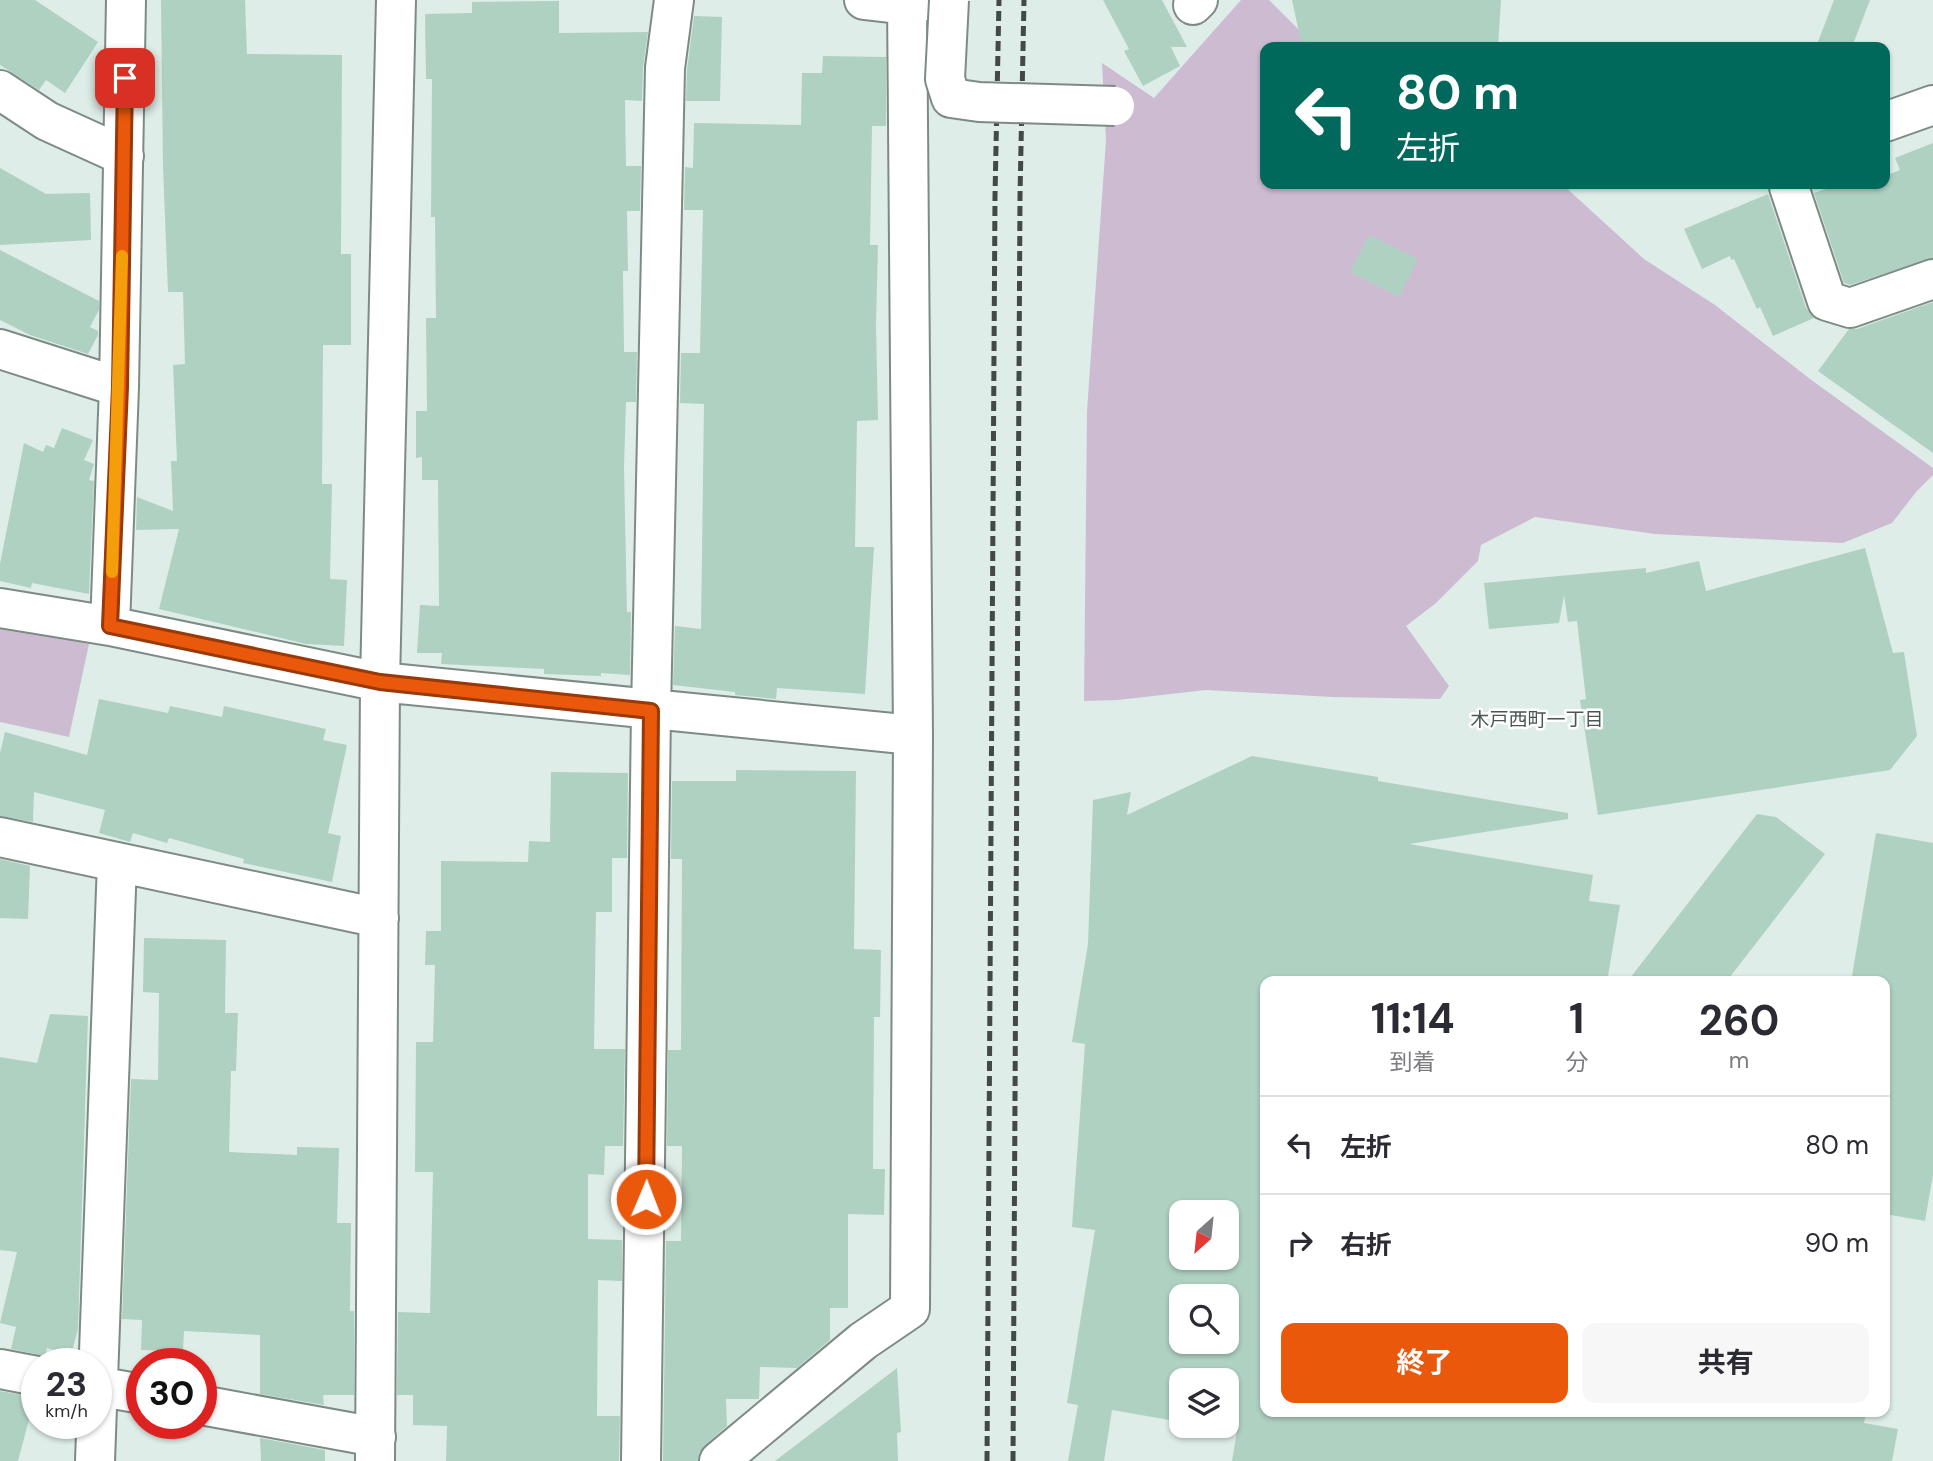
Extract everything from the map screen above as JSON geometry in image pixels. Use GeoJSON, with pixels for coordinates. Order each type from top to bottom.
{"type":"FeatureCollection","features":[{"type":"Feature","properties":{"kind":"street"},"geometry":{"type":"LineString","coordinates":[[110,626],[120,387],[126,0]]}},
{"type":"Feature","properties":{"kind":"street"},"geometry":{"type":"LineString","coordinates":[[217,1409],[376,1449],[380,682],[396,0]]}},
{"type":"Feature","properties":{"kind":"street"},"geometry":{"type":"LineString","coordinates":[[641,1461],[651,711],[665,68],[674,0]]}},
{"type":"Feature","properties":{"kind":"street"},"geometry":{"type":"LineString","coordinates":[[719,1461],[863,1341],[910,1309],[915,2],[864,0]]}},
{"type":"Feature","properties":{"kind":"street"},"geometry":{"type":"LineString","coordinates":[[949,0],[945,79],[951,98],[979,102],[1115,106]]}},
{"type":"Feature","properties":{"kind":"street"},"geometry":{"type":"LineString","coordinates":[[0,90],[47,121],[124,156]]}},
{"type":"Feature","properties":{"kind":"street"},"geometry":{"type":"LineString","coordinates":[[1890,120],[1933,105]]}},
{"type":"Feature","properties":{"kind":"street"},"geometry":{"type":"LineString","coordinates":[[1790,189],[1827,301],[1850,308],[1933,279]]}},
{"type":"Feature","properties":{"kind":"street"},"geometry":{"type":"LineString","coordinates":[[0,349],[120,387]]}},
{"type":"Feature","properties":{"kind":"street"},"geometry":{"type":"LineString","coordinates":[[0,608],[110,626],[380,682],[913,735]]}},
{"type":"Feature","properties":{"kind":"street"},"geometry":{"type":"LineString","coordinates":[[0,837],[379,918]]}},
{"type":"Feature","properties":{"kind":"street"},"geometry":{"type":"LineString","coordinates":[[99,1348],[117,862]]}},
{"type":"Feature","properties":{"kind":"street"},"geometry":{"type":"LineString","coordinates":[[0,1369],[21,1373]]}},
{"type":"Feature","properties":{"kind":"street"},"geometry":{"type":"LineString","coordinates":[[95,1461],[96,1439]]}},
{"type":"Feature","properties":{"kind":"shaded area"},"geometry":{"type":"Polygon","coordinates":[[[1241,0],[1269,0],[1311,42],[1260,42],[1260,189],[1567,189],[1644,259],[1715,305],[1810,379],[1933,468],[1933,475],[1892,523],[1843,543],[1655,534],[1535,517],[1481,545],[1478,561],[1436,603],[1406,626],[1449,686],[1440,699],[1332,697],[1206,690],[1084,701],[1087,411],[1106,140],[1102,63],[1154,98],[1241,0]]]}},
{"type":"Feature","properties":{"kind":"shaded area"},"geometry":{"type":"Polygon","coordinates":[[[0,625],[89,644],[69,737],[0,722],[0,625]]]}},
{"type":"Feature","properties":{"kind":"building"},"geometry":{"type":"Polygon","coordinates":[[[0,0],[35,0],[98,42],[65,93],[46,80],[39,90],[0,65],[0,0]]]}},
{"type":"Feature","properties":{"kind":"building"},"geometry":{"type":"Polygon","coordinates":[[[161,0],[245,0],[247,54],[342,55],[341,254],[351,254],[351,345],[323,345],[322,484],[332,484],[330,579],[347,580],[344,646],[306,644],[159,609],[179,529],[136,530],[137,497],[173,511],[171,461],[177,461],[173,365],[185,364],[183,292],[168,292],[161,0]]]}},
{"type":"Feature","properties":{"kind":"building"},"geometry":{"type":"Polygon","coordinates":[[[1103,0],[1162,0],[1187,47],[1171,47],[1180,66],[1143,86],[1124,51],[1129,49],[1103,0]]]}},
{"type":"Feature","properties":{"kind":"building"},"geometry":{"type":"Polygon","coordinates":[[[1292,0],[1501,0],[1498,42],[1301,42],[1292,0]]]}},
{"type":"Feature","properties":{"kind":"building"},"geometry":{"type":"Polygon","coordinates":[[[1834,0],[1870,0],[1854,42],[1818,42],[1834,0]]]}},
{"type":"Feature","properties":{"kind":"building"},"geometry":{"type":"Polygon","coordinates":[[[559,1],[559,33],[648,32],[642,101],[625,100],[626,166],[641,166],[640,211],[627,211],[628,271],[623,271],[624,352],[637,352],[636,402],[626,402],[624,468],[627,612],[631,612],[630,675],[544,674],[544,669],[441,664],[442,653],[417,653],[420,605],[439,606],[438,480],[422,480],[422,457],[416,458],[416,411],[427,411],[426,318],[436,318],[435,217],[431,217],[432,79],[426,79],[425,14],[472,13],[472,2],[559,1]]]}},
{"type":"Feature","properties":{"kind":"building"},"geometry":{"type":"Polygon","coordinates":[[[694,16],[722,17],[720,101],[686,101],[694,16]]]}},
{"type":"Feature","properties":{"kind":"building"},"geometry":{"type":"Polygon","coordinates":[[[823,56],[886,57],[886,126],[872,126],[870,245],[878,245],[878,420],[857,421],[855,547],[874,547],[865,694],[777,688],[776,699],[673,685],[675,626],[701,629],[704,404],[680,403],[681,353],[700,353],[703,210],[684,210],[685,167],[693,168],[694,123],[801,125],[802,73],[822,73],[823,56]]]}},
{"type":"Feature","properties":{"kind":"building"},"geometry":{"type":"Polygon","coordinates":[[[1933,143],[1933,258],[1850,285],[1844,283],[1814,193],[1826,189],[1890,189],[1890,174],[1900,170],[1895,158],[1933,143]]]}},
{"type":"Feature","properties":{"kind":"building"},"geometry":{"type":"Polygon","coordinates":[[[0,168],[46,194],[90,193],[91,240],[0,245],[0,168]]]}},
{"type":"Feature","properties":{"kind":"building"},"geometry":{"type":"Polygon","coordinates":[[[1768,194],[1806,308],[1814,318],[1773,336],[1734,259],[1731,260],[1730,256],[1702,269],[1684,229],[1768,194]]]}},
{"type":"Feature","properties":{"kind":"building"},"geometry":{"type":"Polygon","coordinates":[[[1369,235],[1418,259],[1399,297],[1350,272],[1369,235]]]}},
{"type":"Feature","properties":{"kind":"building"},"geometry":{"type":"Polygon","coordinates":[[[0,250],[99,301],[99,310],[90,327],[98,331],[98,335],[88,354],[30,335],[0,320],[0,250]]]}},
{"type":"Feature","properties":{"kind":"building"},"geometry":{"type":"Polygon","coordinates":[[[1933,302],[1933,453],[1818,371],[1849,329],[1857,329],[1933,302]]]}},
{"type":"Feature","properties":{"kind":"building"},"geometry":{"type":"Polygon","coordinates":[[[62,428],[93,440],[84,460],[94,464],[89,480],[94,481],[89,594],[32,583],[31,588],[0,581],[0,564],[24,443],[43,452],[46,445],[54,448],[62,428]]]}},
{"type":"Feature","properties":{"kind":"building"},"geometry":{"type":"Polygon","coordinates":[[[1865,548],[1893,653],[1904,652],[1917,736],[1890,770],[1598,815],[1580,700],[1586,699],[1577,621],[1568,622],[1564,595],[1559,623],[1489,629],[1484,583],[1646,568],[1646,573],[1699,561],[1706,591],[1865,548]]]}},
{"type":"Feature","properties":{"kind":"building"},"geometry":{"type":"Polygon","coordinates":[[[99,699],[168,713],[170,706],[222,717],[224,706],[326,729],[323,740],[347,745],[328,833],[341,836],[332,882],[243,863],[244,859],[169,838],[167,843],[133,833],[130,842],[99,833],[105,810],[34,792],[33,822],[0,816],[0,753],[5,732],[87,755],[99,699]]]}},
{"type":"Feature","properties":{"kind":"building"},"geometry":{"type":"Polygon","coordinates":[[[1252,756],[1378,777],[1378,781],[1568,813],[1568,819],[1409,844],[1593,875],[1589,901],[1620,905],[1608,976],[1260,976],[1260,1417],[1865,1417],[1864,1423],[1898,1429],[1892,1461],[1232,1461],[1236,1438],[1239,1438],[1239,1368],[1169,1368],[1169,1420],[1112,1410],[1104,1461],[1068,1461],[1078,1405],[1067,1403],[1095,1230],[1072,1227],[1085,1044],[1072,1042],[1088,944],[1093,800],[1131,792],[1127,815],[1252,756]]]}},
{"type":"Feature","properties":{"kind":"building"},"geometry":{"type":"Polygon","coordinates":[[[736,770],[856,771],[854,949],[881,950],[880,1017],[874,1017],[873,1169],[885,1169],[884,1215],[848,1214],[848,1308],[830,1308],[830,1340],[797,1368],[760,1367],[759,1399],[726,1399],[727,1426],[705,1445],[699,1453],[698,1461],[663,1461],[666,1241],[681,1241],[682,1146],[667,1146],[668,1050],[681,1050],[682,859],[671,859],[672,781],[736,781],[736,770]]]}},
{"type":"Feature","properties":{"kind":"building"},"geometry":{"type":"Polygon","coordinates":[[[551,772],[628,773],[627,858],[612,858],[612,912],[596,912],[594,1049],[625,1049],[623,1146],[605,1146],[604,1175],[588,1174],[588,1239],[622,1240],[622,1281],[598,1280],[597,1416],[620,1416],[619,1461],[446,1461],[447,1426],[413,1425],[413,1395],[397,1395],[398,1312],[430,1313],[433,1172],[415,1172],[416,1042],[433,1042],[435,965],[425,965],[426,931],[441,931],[441,861],[528,862],[529,841],[550,842],[551,772]]]}},
{"type":"Feature","properties":{"kind":"building"},"geometry":{"type":"Polygon","coordinates":[[[1757,814],[1776,817],[1825,854],[1731,976],[1632,976],[1757,814]]]}},
{"type":"Feature","properties":{"kind":"building"},"geometry":{"type":"Polygon","coordinates":[[[1876,833],[1933,843],[1933,1175],[1925,1221],[1890,1215],[1890,976],[1852,976],[1876,833]]]}},
{"type":"Feature","properties":{"kind":"building"},"geometry":{"type":"Polygon","coordinates":[[[0,859],[30,866],[28,919],[0,918],[0,859]]]}},
{"type":"Feature","properties":{"kind":"building"},"geometry":{"type":"Polygon","coordinates":[[[144,938],[226,940],[225,1013],[238,1013],[236,1071],[231,1071],[229,1152],[297,1155],[297,1147],[339,1148],[337,1223],[351,1223],[350,1311],[354,1311],[354,1395],[323,1395],[324,1405],[260,1394],[260,1335],[184,1331],[183,1348],[141,1348],[142,1320],[122,1319],[131,1079],[158,1080],[159,993],[143,992],[144,938]]]}},
{"type":"Feature","properties":{"kind":"building"},"geometry":{"type":"Polygon","coordinates":[[[50,1014],[88,1016],[78,1329],[73,1348],[21,1348],[21,1351],[11,1349],[16,1327],[0,1323],[17,1252],[0,1250],[0,1057],[37,1063],[50,1014]]]}},
{"type":"Feature","properties":{"kind":"building"},"geometry":{"type":"Polygon","coordinates":[[[897,1368],[901,1432],[897,1433],[898,1461],[775,1461],[897,1368]]]}},
{"type":"Feature","properties":{"kind":"building"},"geometry":{"type":"Polygon","coordinates":[[[0,1391],[21,1395],[21,1439],[24,1439],[18,1461],[0,1461],[0,1391]]]}},
{"type":"Feature","properties":{"kind":"building"},"geometry":{"type":"Polygon","coordinates":[[[260,1438],[325,1450],[325,1461],[261,1461],[260,1438]]]}},
{"type":"Feature","properties":{"kind":"railway"},"geometry":{"type":"LineString","coordinates":[[987,1461],[995,196],[999,0]]}},
{"type":"Feature","properties":{"kind":"railway"},"geometry":{"type":"LineString","coordinates":[[1013,1461],[1020,196],[1024,0]]}},
{"type":"Feature","properties":{"kind":"slow traffic"},"geometry":{"type":"LineString","coordinates":[[112,572],[120,387],[122,256]]}},
{"type":"Feature","properties":{"kind":"district","name":"木戸西町一丁目"},"geometry":{"type":"Point","coordinates":[1537,719]}},
{"type":"Feature","properties":{"kind":"route"},"geometry":{"type":"LineString","coordinates":[[125,78],[120,387],[110,626],[380,682],[651,711],[646,1199]]}}]}
